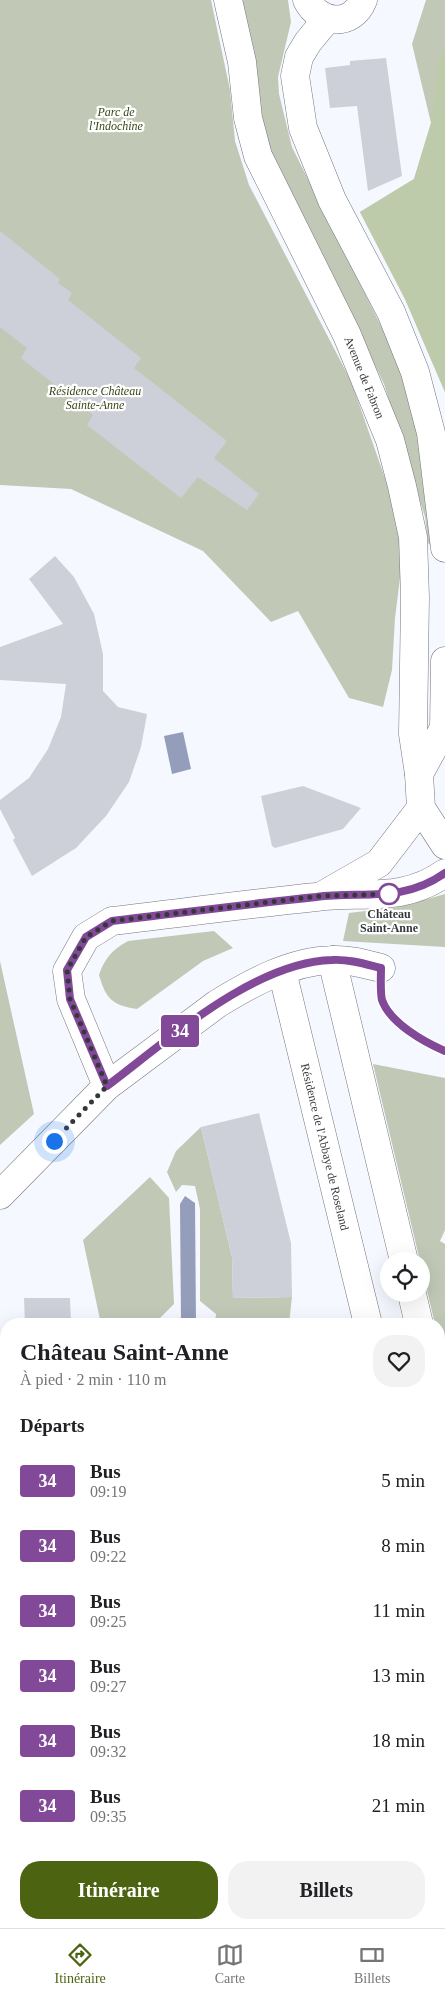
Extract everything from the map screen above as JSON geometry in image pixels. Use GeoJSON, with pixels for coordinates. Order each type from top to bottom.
{"type":"FeatureCollection","features":[{"type":"Feature","properties":{"kind":"street","name":"Avenue de Fabron"},"geometry":{"type":"LineString","coordinates":[[228,0],[242,62],[248,118],[258,156],[347,336],[390,440],[402,486],[413,537],[415,596],[412,734],[419,774],[421,808]]}},
{"type":"Feature","properties":{"kind":"street"},"geometry":{"type":"LineString","coordinates":[[307,0],[318,15],[335,20],[351,16],[363,0]]}},
{"type":"Feature","properties":{"kind":"street"},"geometry":{"type":"LineString","coordinates":[[327,19],[308,42],[300,57],[295,76],[303,128],[332,200],[391,312],[415,372],[431,433],[445,548]]}},
{"type":"Feature","properties":{"kind":"street"},"geometry":{"type":"LineString","coordinates":[[419,774],[444,728],[445,660]]}},
{"type":"Feature","properties":{"kind":"street"},"geometry":{"type":"LineString","coordinates":[[320,896],[351,881],[379,863],[421,808],[445,844]]}},
{"type":"Feature","properties":{"kind":"street"},"geometry":{"type":"LineString","coordinates":[[107,1086],[70,999],[67,970],[86,937],[112,921],[320,896],[380,896],[402,893],[445,873]]}},
{"type":"Feature","properties":{"kind":"street"},"geometry":{"type":"LineString","coordinates":[[0,1196],[107,1086],[217,1004],[282,971],[332,960],[356,962],[381,968]]}},
{"type":"Feature","properties":{"kind":"street"},"geometry":{"type":"LineString","coordinates":[[332,960],[402,1252]]}},
{"type":"Feature","properties":{"kind":"street","name":"Résidence de l'Abbaye de Roseland"},"geometry":{"type":"LineString","coordinates":[[282,971],[367,1318]]}},
{"type":"Feature","properties":{"kind":"street"},"geometry":{"type":"LineString","coordinates":[[414,1302],[418,1318]]}},
{"type":"Feature","properties":{"kind":"green space"},"geometry":{"type":"Polygon","coordinates":[[[0,0],[211,0],[230,90],[235,141],[249,185],[351,381],[386,481],[404,547],[395,618],[392,670],[383,707],[349,698],[298,611],[271,622],[203,551],[71,489],[0,485],[0,0]]]}},
{"type":"Feature","properties":{"kind":"green space"},"geometry":{"type":"Polygon","coordinates":[[[241,0],[288,0],[291,22],[278,77],[279,94],[292,147],[396,356],[431,486],[433,548],[428,543],[425,517],[384,384],[271,153],[261,122],[241,0]]]}},
{"type":"Feature","properties":{"kind":"green space"},"geometry":{"type":"Polygon","coordinates":[[[426,0],[445,0],[445,392],[405,299],[360,212],[414,179],[431,123],[412,44],[426,0]]]}},
{"type":"Feature","properties":{"kind":"green space"},"geometry":{"type":"Polygon","coordinates":[[[445,51],[445,392],[405,299],[360,212],[414,179],[431,123],[439,56],[445,51]]]}},
{"type":"Feature","properties":{"kind":"green space"},"geometry":{"type":"Polygon","coordinates":[[[445,894],[445,947],[343,941],[349,913],[399,907],[445,894]]]}},
{"type":"Feature","properties":{"kind":"green space"},"geometry":{"type":"Polygon","coordinates":[[[214,931],[233,948],[203,961],[137,1009],[116,1003],[111,1000],[104,990],[99,975],[104,964],[113,951],[128,941],[214,931]]]}},
{"type":"Feature","properties":{"kind":"green space"},"geometry":{"type":"Polygon","coordinates":[[[0,961],[34,1114],[0,1145],[0,961]]]}},
{"type":"Feature","properties":{"kind":"green space"},"geometry":{"type":"Polygon","coordinates":[[[373,1064],[445,1078],[445,1230],[440,1241],[445,1244],[445,1318],[434,1318],[430,1302],[430,1252],[418,1252],[373,1064]]]}},
{"type":"Feature","properties":{"kind":"green space"},"geometry":{"type":"Polygon","coordinates":[[[201,1127],[232,1257],[233,1298],[292,1297],[290,1318],[216,1318],[216,1314],[200,1301],[200,1209],[195,1186],[182,1185],[176,1192],[167,1172],[176,1151],[201,1127]]]}},
{"type":"Feature","properties":{"kind":"green space"},"geometry":{"type":"Polygon","coordinates":[[[150,1177],[169,1198],[174,1304],[160,1318],[100,1318],[83,1240],[150,1177]]]}},
{"type":"Feature","properties":{"kind":"water"},"geometry":{"type":"Polygon","coordinates":[[[183,732],[191,769],[172,774],[164,736],[183,732]]]}},
{"type":"Feature","properties":{"kind":"water"},"geometry":{"type":"Polygon","coordinates":[[[185,1196],[195,1203],[196,1318],[181,1318],[180,1204],[185,1196]]]}},
{"type":"Feature","properties":{"kind":"building"},"geometry":{"type":"Polygon","coordinates":[[[386,58],[402,176],[368,191],[357,106],[330,108],[325,68],[350,65],[350,61],[386,58]]]}},
{"type":"Feature","properties":{"kind":"building"},"geometry":{"type":"Polygon","coordinates":[[[0,231],[60,279],[58,283],[72,293],[68,300],[141,358],[134,368],[227,441],[214,458],[259,494],[247,510],[198,477],[181,498],[87,425],[93,415],[21,358],[27,348],[0,327],[0,231]]]}},
{"type":"Feature","properties":{"kind":"building"},"geometry":{"type":"Polygon","coordinates":[[[55,556],[74,577],[94,614],[103,654],[103,691],[118,707],[147,714],[141,747],[129,782],[106,816],[76,848],[32,876],[13,840],[15,838],[0,809],[0,800],[29,778],[48,749],[61,717],[66,684],[0,680],[0,647],[63,624],[29,579],[55,556]]]}},
{"type":"Feature","properties":{"kind":"building"},"geometry":{"type":"Polygon","coordinates":[[[303,786],[361,808],[343,829],[275,848],[272,846],[261,796],[303,786]]]}},
{"type":"Feature","properties":{"kind":"building"},"geometry":{"type":"Polygon","coordinates":[[[259,1113],[291,1243],[292,1297],[233,1298],[232,1257],[201,1127],[259,1113]]]}},
{"type":"Feature","properties":{"kind":"building"},"geometry":{"type":"Polygon","coordinates":[[[24,1298],[70,1298],[71,1318],[25,1318],[24,1298]]]}},
{"type":"Feature","properties":{"kind":"bus line","name":"34"},"geometry":{"type":"LineString","coordinates":[[445,873],[402,893],[380,896],[320,896],[112,921],[86,937],[67,970],[70,999],[107,1086],[217,1004],[236,993],[282,971],[305,964],[332,960],[356,962],[381,968],[382,1000],[397,1021],[417,1038],[445,1051]]}},
{"type":"Feature","properties":{"kind":"place","name":"Château Saint-Anne"},"geometry":{"type":"Point","coordinates":[389,894]}},
{"type":"Feature","properties":{"kind":"route"},"geometry":{"type":"LineString","coordinates":[[54,1141],[107,1086],[70,999],[67,970],[86,937],[112,921],[320,896],[380,896],[391,894],[389,894]]}},
{"type":"Feature","properties":{"kind":"park label","name":"Parc de l'Indochine"},"geometry":{"type":"Point","coordinates":[116,119]}},
{"type":"Feature","properties":{"kind":"park label","name":"Résidence Château Sainte-Anne"},"geometry":{"type":"Point","coordinates":[95,398]}}]}
